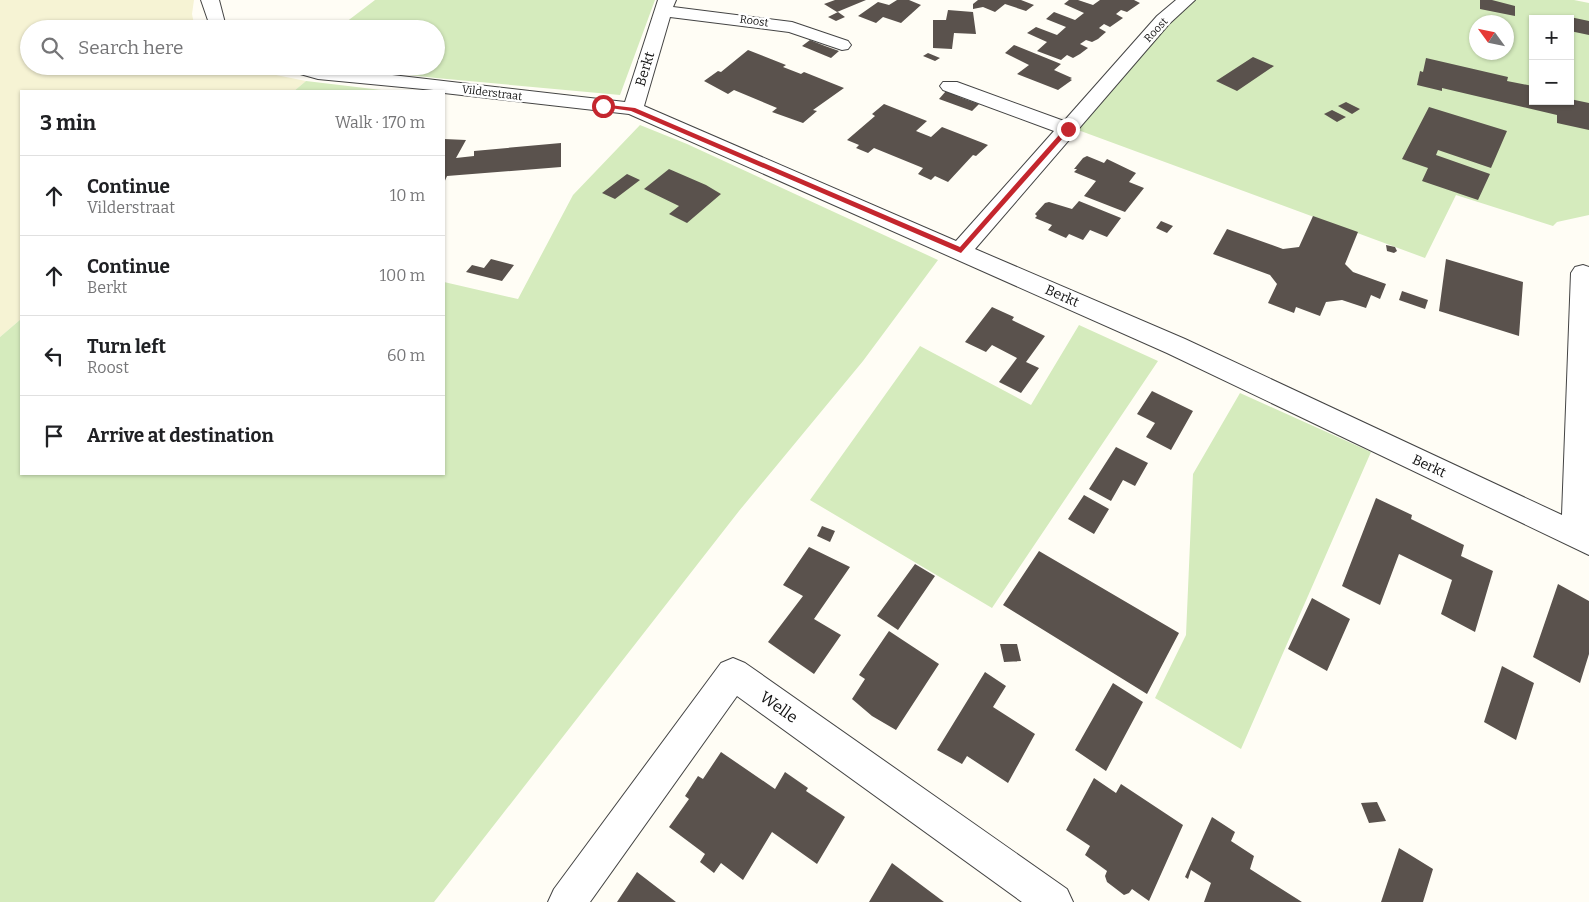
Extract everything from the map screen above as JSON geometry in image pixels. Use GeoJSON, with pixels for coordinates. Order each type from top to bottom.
{"type":"FeatureCollection","features":[{"type":"Feature","properties":{"kind":"street"},"geometry":{"type":"LineString","coordinates":[[210,0],[216,20]]}},
{"type":"Feature","properties":{"kind":"street","name":"Roost"},"geometry":{"type":"LineString","coordinates":[[961,250],[1163,20],[1186,0]]}},
{"type":"Feature","properties":{"kind":"street","name":"Roost"},"geometry":{"type":"LineString","coordinates":[[665,6],[701,7],[792,27],[842,45]]}},
{"type":"Feature","properties":{"kind":"street","name":"Berkt"},"geometry":{"type":"LineString","coordinates":[[665,6],[633,109],[961,250],[1176,346],[1583,539]]}},
{"type":"Feature","properties":{"kind":"street","name":"Vilderstraat"},"geometry":{"type":"LineString","coordinates":[[336,75],[633,109]]}},
{"type":"Feature","properties":{"kind":"street"},"geometry":{"type":"LineString","coordinates":[[950,86],[1068,129]]}},
{"type":"Feature","properties":{"kind":"street"},"geometry":{"type":"LineString","coordinates":[[1583,273],[1583,539]]}},
{"type":"Feature","properties":{"kind":"street","name":"Welle"},"geometry":{"type":"LineString","coordinates":[[567,902],[734,674],[1054,902]]}},
{"type":"Feature","properties":{"kind":"shaded area"},"geometry":{"type":"Polygon","coordinates":[[[0,0],[194,0],[193,20],[20,20],[20,75],[276,75],[306,81],[295,90],[20,90],[20,320],[0,337],[0,0]]]}},
{"type":"Feature","properties":{"kind":"green space"},"geometry":{"type":"Polygon","coordinates":[[[375,0],[655,0],[620,95],[410,75],[445,75],[445,20],[349,20],[375,0]]]}},
{"type":"Feature","properties":{"kind":"green space"},"geometry":{"type":"Polygon","coordinates":[[[1195,0],[1574,0],[1589,3],[1589,215],[1557,222],[1553,226],[1456,195],[1425,258],[1078,130],[1171,19],[1195,0]]]}},
{"type":"Feature","properties":{"kind":"green space"},"geometry":{"type":"Polygon","coordinates":[[[306,81],[382,90],[295,90],[306,81]]]}},
{"type":"Feature","properties":{"kind":"green space"},"geometry":{"type":"Polygon","coordinates":[[[640,125],[687,144],[938,260],[863,361],[739,511],[434,902],[0,902],[0,337],[20,320],[20,475],[445,475],[445,282],[518,299],[573,195],[640,125]]]}},
{"type":"Feature","properties":{"kind":"green space"},"geometry":{"type":"Polygon","coordinates":[[[1079,325],[1158,361],[992,608],[810,500],[920,346],[1031,405],[1079,325]]]}},
{"type":"Feature","properties":{"kind":"green space"},"geometry":{"type":"Polygon","coordinates":[[[1240,393],[1371,452],[1241,749],[1155,698],[1186,635],[1193,474],[1240,393]]]}},
{"type":"Feature","properties":{"kind":"building"},"geometry":{"type":"Polygon","coordinates":[[[835,0],[866,0],[837,12],[824,4],[835,0]]]}},
{"type":"Feature","properties":{"kind":"building"},"geometry":{"type":"Polygon","coordinates":[[[897,0],[909,0],[921,5],[901,23],[883,17],[876,23],[858,16],[878,2],[889,5],[897,0]]]}},
{"type":"Feature","properties":{"kind":"building"},"geometry":{"type":"Polygon","coordinates":[[[978,0],[1021,0],[1034,5],[1026,11],[1005,4],[995,12],[983,7],[973,9],[973,4],[978,0]]]}},
{"type":"Feature","properties":{"kind":"building"},"geometry":{"type":"Polygon","coordinates":[[[1069,0],[1078,0],[1093,5],[1100,0],[1134,0],[1140,3],[1127,12],[1121,10],[1116,14],[1123,18],[1110,27],[1104,24],[1099,28],[1106,32],[1098,39],[1092,42],[1086,40],[1080,44],[1088,48],[1080,54],[1073,58],[1067,55],[1061,60],[1037,51],[1047,42],[1027,33],[1036,27],[1057,35],[1066,27],[1046,19],[1054,12],[1075,20],[1084,13],[1064,4],[1069,0]]]}},
{"type":"Feature","properties":{"kind":"building"},"geometry":{"type":"Polygon","coordinates":[[[1480,0],[1492,0],[1515,6],[1515,16],[1514,15],[1480,9],[1480,0]]]}},
{"type":"Feature","properties":{"kind":"building"},"geometry":{"type":"Polygon","coordinates":[[[948,10],[973,12],[976,34],[954,33],[952,49],[933,48],[933,20],[946,20],[948,10]]]}},
{"type":"Feature","properties":{"kind":"building"},"geometry":{"type":"Polygon","coordinates":[[[838,12],[845,17],[836,21],[828,17],[838,12]]]}},
{"type":"Feature","properties":{"kind":"building"},"geometry":{"type":"Polygon","coordinates":[[[1574,18],[1589,21],[1589,35],[1574,32],[1574,18]]]}},
{"type":"Feature","properties":{"kind":"building"},"geometry":{"type":"Polygon","coordinates":[[[810,40],[839,51],[831,58],[802,46],[810,40]]]}},
{"type":"Feature","properties":{"kind":"building"},"geometry":{"type":"Polygon","coordinates":[[[1014,45],[1061,64],[1054,70],[1072,78],[1070,79],[1072,80],[1058,90],[1017,74],[1029,65],[1005,53],[1014,45]]]}},
{"type":"Feature","properties":{"kind":"building"},"geometry":{"type":"Polygon","coordinates":[[[748,50],[786,65],[783,67],[801,74],[804,72],[844,88],[813,110],[817,111],[803,123],[772,112],[777,108],[734,90],[728,94],[704,81],[718,71],[721,72],[748,50]]]}},
{"type":"Feature","properties":{"kind":"building"},"geometry":{"type":"Polygon","coordinates":[[[928,53],[940,58],[935,61],[923,56],[928,53]]]}},
{"type":"Feature","properties":{"kind":"building"},"geometry":{"type":"Polygon","coordinates":[[[1253,57],[1274,66],[1237,91],[1216,81],[1253,57]]]}},
{"type":"Feature","properties":{"kind":"building"},"geometry":{"type":"Polygon","coordinates":[[[1426,58],[1508,77],[1507,81],[1529,85],[1529,105],[1574,105],[1574,100],[1589,103],[1589,130],[1557,123],[1557,115],[1442,88],[1442,91],[1417,85],[1420,71],[1423,72],[1426,58]]]}},
{"type":"Feature","properties":{"kind":"building"},"geometry":{"type":"Polygon","coordinates":[[[946,91],[979,104],[972,111],[939,99],[946,91]]]}},
{"type":"Feature","properties":{"kind":"building"},"geometry":{"type":"Polygon","coordinates":[[[1346,102],[1360,109],[1352,114],[1338,106],[1346,102]]]}},
{"type":"Feature","properties":{"kind":"building"},"geometry":{"type":"Polygon","coordinates":[[[884,104],[927,121],[916,131],[931,137],[942,127],[988,145],[976,156],[973,155],[948,182],[935,176],[931,180],[918,174],[923,168],[874,148],[868,153],[856,148],[859,145],[847,140],[875,116],[872,114],[884,104]]]}},
{"type":"Feature","properties":{"kind":"building"},"geometry":{"type":"Polygon","coordinates":[[[1429,107],[1507,131],[1491,168],[1438,150],[1436,155],[1490,174],[1478,200],[1422,181],[1428,168],[1402,159],[1429,107]]]}},
{"type":"Feature","properties":{"kind":"building"},"geometry":{"type":"Polygon","coordinates":[[[1332,110],[1346,117],[1337,122],[1324,114],[1332,110]]]}},
{"type":"Feature","properties":{"kind":"building"},"geometry":{"type":"Polygon","coordinates":[[[445,139],[466,140],[456,158],[474,156],[474,151],[561,143],[561,167],[447,176],[445,181],[445,139]]]}},
{"type":"Feature","properties":{"kind":"building"},"geometry":{"type":"Polygon","coordinates":[[[1087,156],[1104,163],[1107,159],[1136,173],[1129,182],[1144,188],[1125,212],[1084,196],[1096,181],[1074,172],[1077,169],[1074,169],[1087,156]]]}},
{"type":"Feature","properties":{"kind":"building"},"geometry":{"type":"Polygon","coordinates":[[[669,169],[706,185],[721,194],[687,223],[669,214],[679,206],[644,189],[669,169]]]}},
{"type":"Feature","properties":{"kind":"building"},"geometry":{"type":"Polygon","coordinates":[[[627,174],[640,180],[615,199],[602,193],[627,174]]]}},
{"type":"Feature","properties":{"kind":"building"},"geometry":{"type":"Polygon","coordinates":[[[1079,201],[1121,218],[1107,237],[1090,230],[1083,240],[1069,234],[1066,238],[1048,230],[1052,225],[1035,218],[1037,216],[1035,214],[1045,203],[1049,202],[1072,209],[1079,201]]]}},
{"type":"Feature","properties":{"kind":"building"},"geometry":{"type":"Polygon","coordinates":[[[1313,216],[1358,232],[1345,264],[1353,272],[1386,284],[1380,299],[1371,295],[1366,308],[1342,300],[1326,302],[1320,316],[1296,307],[1294,313],[1268,303],[1277,284],[1270,275],[1213,254],[1227,229],[1283,249],[1299,247],[1313,216]]]}},
{"type":"Feature","properties":{"kind":"building"},"geometry":{"type":"Polygon","coordinates":[[[1161,221],[1173,226],[1167,233],[1156,228],[1161,221]]]}},
{"type":"Feature","properties":{"kind":"building"},"geometry":{"type":"Polygon","coordinates":[[[1386,245],[1395,247],[1397,251],[1394,253],[1387,251],[1386,245]]]}},
{"type":"Feature","properties":{"kind":"building"},"geometry":{"type":"Polygon","coordinates":[[[491,259],[514,265],[502,281],[466,272],[472,265],[484,268],[491,259]]]}},
{"type":"Feature","properties":{"kind":"building"},"geometry":{"type":"Polygon","coordinates":[[[1446,259],[1523,282],[1519,336],[1439,311],[1446,259]]]}},
{"type":"Feature","properties":{"kind":"building"},"geometry":{"type":"Polygon","coordinates":[[[1402,291],[1428,300],[1425,309],[1399,300],[1402,291]]]}},
{"type":"Feature","properties":{"kind":"building"},"geometry":{"type":"Polygon","coordinates":[[[992,307],[1014,317],[1012,320],[1045,336],[1026,362],[1039,368],[1021,393],[999,382],[1017,358],[992,345],[986,352],[965,342],[992,307]]]}},
{"type":"Feature","properties":{"kind":"building"},"geometry":{"type":"Polygon","coordinates":[[[1152,391],[1193,411],[1171,450],[1146,437],[1155,423],[1137,414],[1152,391]]]}},
{"type":"Feature","properties":{"kind":"building"},"geometry":{"type":"Polygon","coordinates":[[[1116,447],[1148,463],[1135,486],[1123,480],[1111,501],[1089,489],[1116,447]]]}},
{"type":"Feature","properties":{"kind":"building"},"geometry":{"type":"Polygon","coordinates":[[[1084,495],[1109,509],[1094,534],[1068,519],[1084,495]]]}},
{"type":"Feature","properties":{"kind":"building"},"geometry":{"type":"Polygon","coordinates":[[[1376,498],[1412,515],[1411,519],[1464,545],[1461,556],[1493,571],[1475,632],[1441,614],[1452,580],[1399,554],[1380,605],[1342,586],[1376,498]]]}},
{"type":"Feature","properties":{"kind":"building"},"geometry":{"type":"Polygon","coordinates":[[[822,526],[835,531],[830,542],[817,536],[822,526]]]}},
{"type":"Feature","properties":{"kind":"building"},"geometry":{"type":"Polygon","coordinates":[[[809,547],[850,567],[814,619],[841,635],[814,674],[768,642],[803,596],[783,585],[809,547]]]}},
{"type":"Feature","properties":{"kind":"building"},"geometry":{"type":"Polygon","coordinates":[[[1039,551],[1179,633],[1147,694],[1003,605],[1039,551]]]}},
{"type":"Feature","properties":{"kind":"building"},"geometry":{"type":"Polygon","coordinates":[[[915,564],[935,576],[898,630],[877,616],[915,564]]]}},
{"type":"Feature","properties":{"kind":"building"},"geometry":{"type":"Polygon","coordinates":[[[1558,584],[1589,601],[1589,654],[1580,683],[1533,657],[1558,584]]]}},
{"type":"Feature","properties":{"kind":"building"},"geometry":{"type":"Polygon","coordinates":[[[1312,598],[1350,619],[1327,671],[1288,649],[1312,598]]]}},
{"type":"Feature","properties":{"kind":"building"},"geometry":{"type":"Polygon","coordinates":[[[889,631],[939,664],[896,730],[872,716],[852,699],[865,679],[859,675],[889,631]]]}},
{"type":"Feature","properties":{"kind":"building"},"geometry":{"type":"Polygon","coordinates":[[[1000,644],[1017,644],[1021,661],[1004,662],[1000,644]]]}},
{"type":"Feature","properties":{"kind":"building"},"geometry":{"type":"Polygon","coordinates":[[[1502,666],[1534,683],[1516,740],[1484,722],[1502,666]]]}},
{"type":"Feature","properties":{"kind":"building"},"geometry":{"type":"Polygon","coordinates":[[[985,672],[1006,686],[993,707],[1035,734],[1008,783],[967,756],[962,764],[937,750],[985,672]]]}},
{"type":"Feature","properties":{"kind":"building"},"geometry":{"type":"Polygon","coordinates":[[[1113,683],[1143,702],[1106,771],[1075,750],[1113,683]]]}},
{"type":"Feature","properties":{"kind":"building"},"geometry":{"type":"Polygon","coordinates":[[[721,752],[775,789],[785,772],[808,788],[806,791],[845,817],[817,864],[772,832],[743,880],[721,863],[714,873],[700,862],[705,854],[669,827],[689,799],[685,796],[698,776],[703,779],[721,752]]]}},
{"type":"Feature","properties":{"kind":"building"},"geometry":{"type":"Polygon","coordinates":[[[1094,778],[1116,793],[1121,784],[1183,825],[1149,901],[1132,889],[1124,895],[1107,882],[1105,876],[1107,871],[1085,855],[1090,846],[1066,830],[1094,778]]]}},
{"type":"Feature","properties":{"kind":"building"},"geometry":{"type":"Polygon","coordinates":[[[1377,802],[1386,821],[1369,823],[1361,803],[1377,802]]]}},
{"type":"Feature","properties":{"kind":"building"},"geometry":{"type":"Polygon","coordinates":[[[1212,817],[1235,832],[1231,841],[1254,856],[1250,869],[1302,902],[1204,902],[1211,883],[1191,870],[1188,879],[1185,877],[1212,817]]]}},
{"type":"Feature","properties":{"kind":"building"},"geometry":{"type":"Polygon","coordinates":[[[1399,848],[1433,869],[1423,902],[1381,902],[1399,848]]]}},
{"type":"Feature","properties":{"kind":"building"},"geometry":{"type":"Polygon","coordinates":[[[892,863],[944,902],[869,902],[892,863]]]}},
{"type":"Feature","properties":{"kind":"building"},"geometry":{"type":"Polygon","coordinates":[[[637,872],[676,902],[617,902],[637,872]]]}},
{"type":"Feature","properties":{"kind":"route"},"geometry":{"type":"LineString","coordinates":[[603,106],[633,109],[961,250],[1068,129]]}}]}
